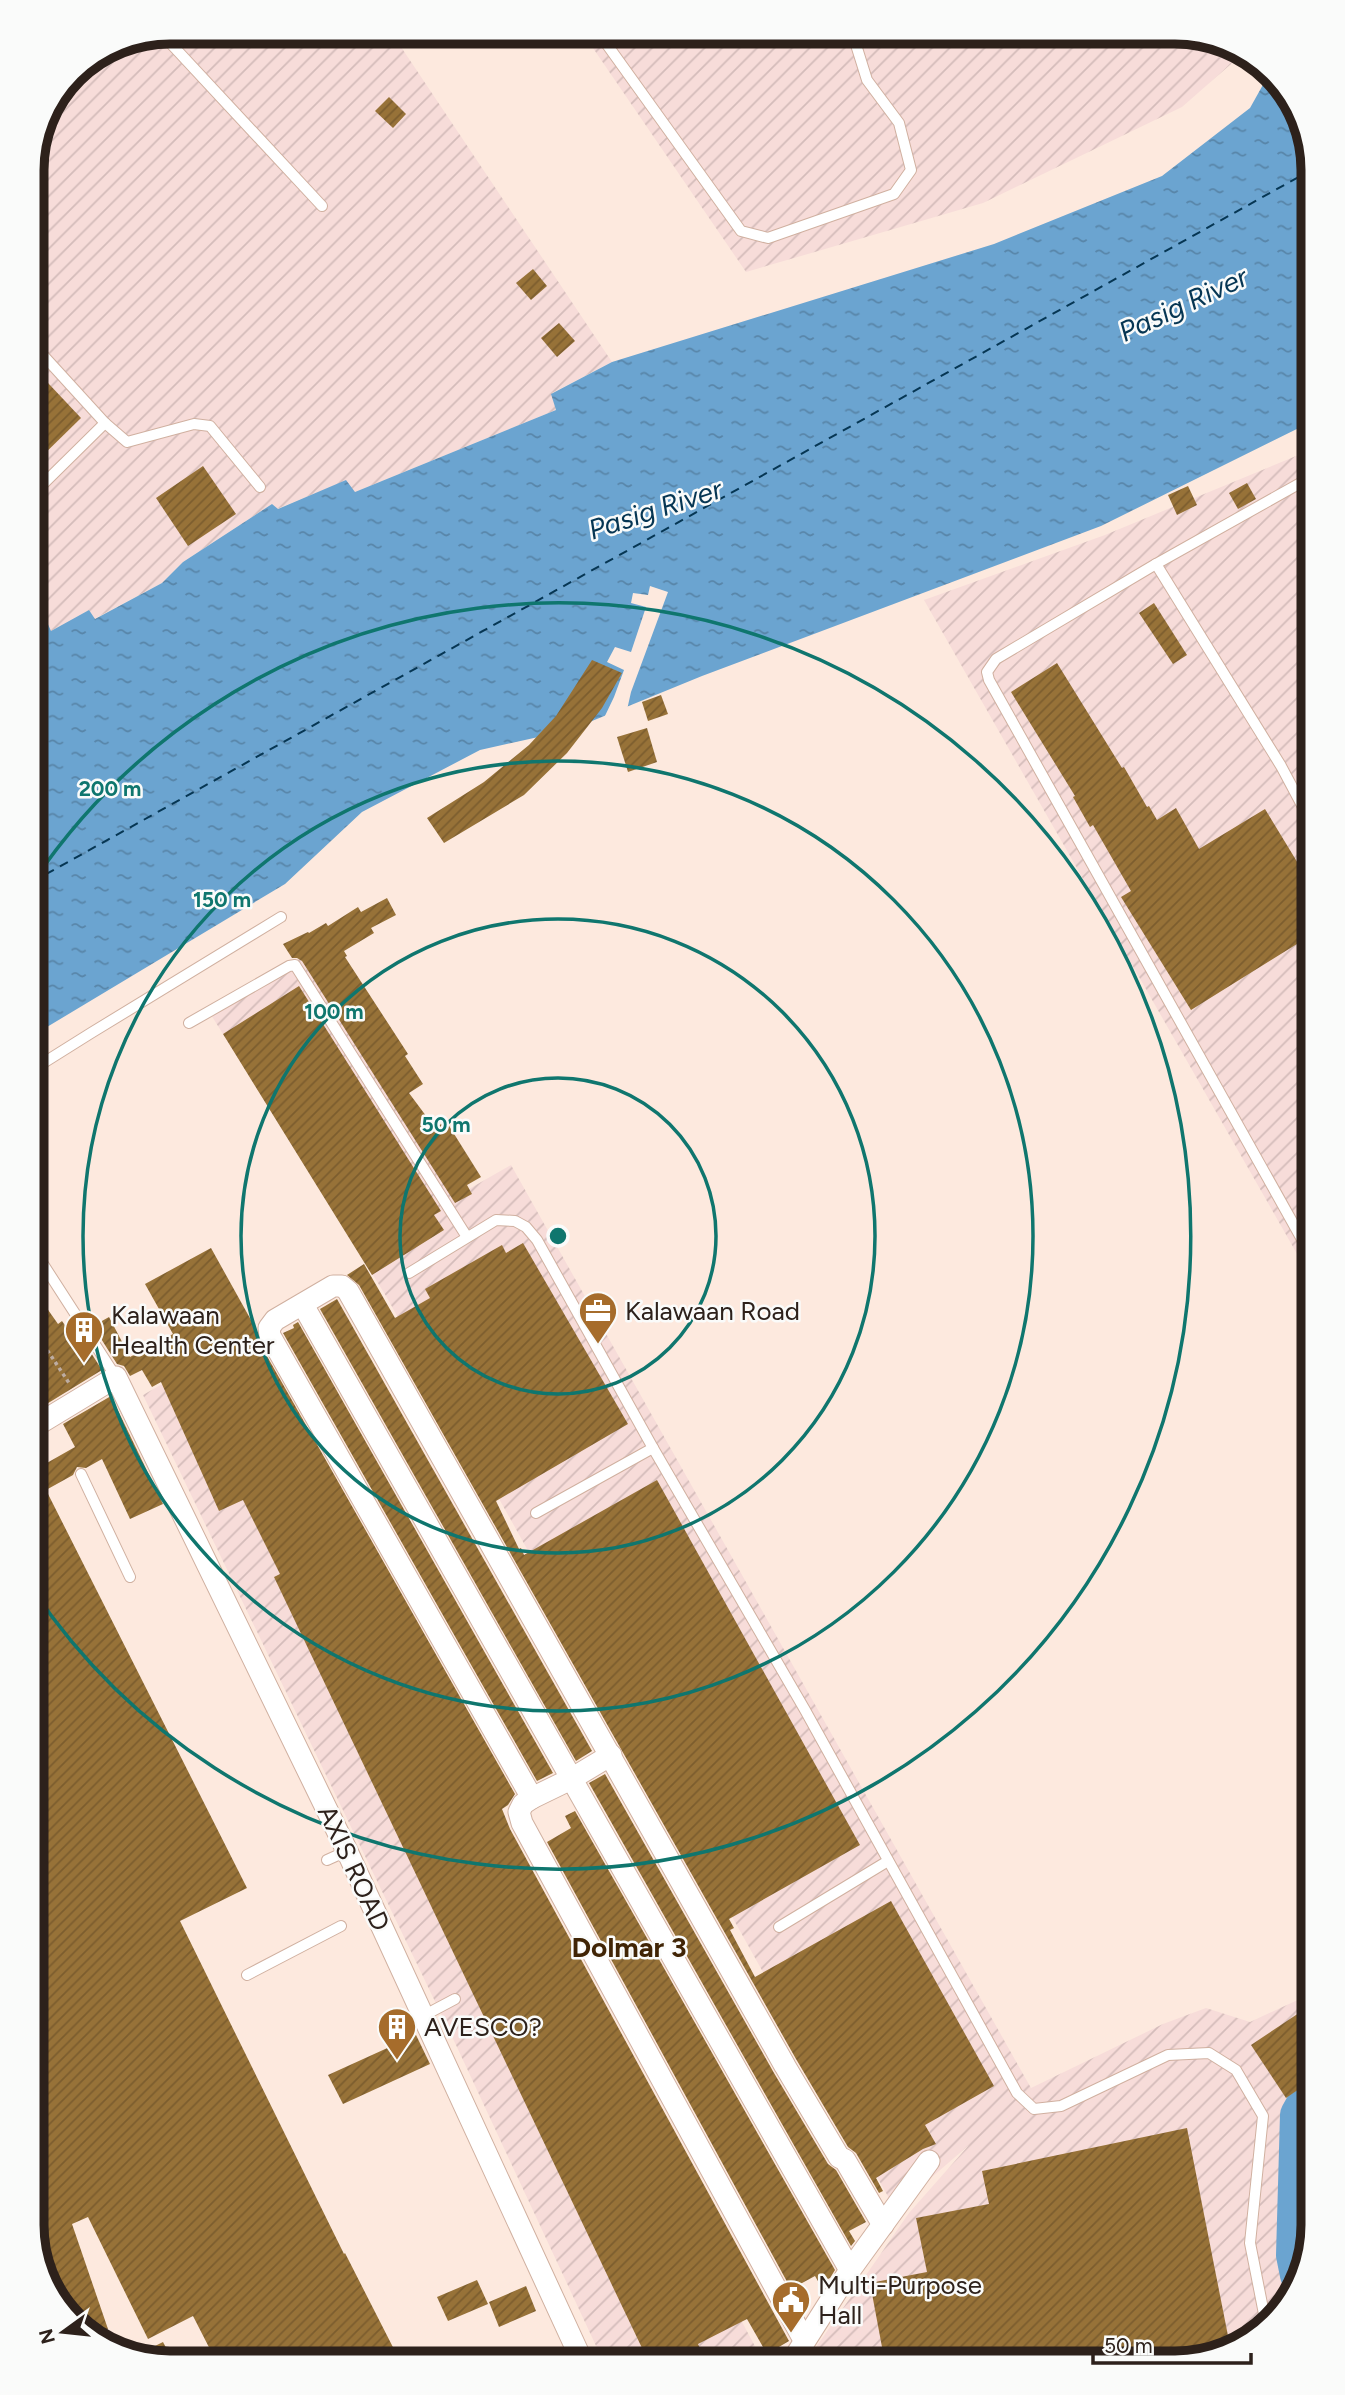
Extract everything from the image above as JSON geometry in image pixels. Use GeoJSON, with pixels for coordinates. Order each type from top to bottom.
{"type":"FeatureCollection","features":[{"type":"Feature","properties":{"kind":"street"},"geometry":{"type":"LineString","coordinates":[[532,1798],[270,1336],[269,1328],[275,1320],[333,1286],[342,1286],[348,1291],[785,2066],[883,2225]]}},
{"type":"Feature","properties":{"kind":"street"},"geometry":{"type":"LineString","coordinates":[[303,1305],[850,2270]]}},
{"type":"Feature","properties":{"kind":"street"},"geometry":{"type":"LineString","coordinates":[[44,1421],[116,1377]]}},
{"type":"Feature","properties":{"kind":"street","name":"AXIS ROAD"},"geometry":{"type":"LineString","coordinates":[[116,1377],[346,1851],[577,2351]]}},
{"type":"Feature","properties":{"kind":"street"},"geometry":{"type":"LineString","coordinates":[[611,1755],[523,1804],[519,1812],[522,1823],[804,2340]]}},
{"type":"Feature","properties":{"kind":"street"},"geometry":{"type":"LineString","coordinates":[[798,2351],[850,2270],[929,2161]]}},
{"type":"Feature","properties":{"kind":"lane"},"geometry":{"type":"LineString","coordinates":[[172,44],[322,206]]}},
{"type":"Feature","properties":{"kind":"lane"},"geometry":{"type":"LineString","coordinates":[[607,44],[741,231],[768,238],[894,194],[911,170],[899,123],[867,80],[856,44]]}},
{"type":"Feature","properties":{"kind":"lane"},"geometry":{"type":"LineString","coordinates":[[44,356],[127,442],[194,424],[210,426],[260,487]]}},
{"type":"Feature","properties":{"kind":"lane"},"geometry":{"type":"LineString","coordinates":[[44,482],[106,423]]}},
{"type":"Feature","properties":{"kind":"lane"},"geometry":{"type":"LineString","coordinates":[[1301,483],[1156,564],[996,659],[987,672],[1301,1236]]}},
{"type":"Feature","properties":{"kind":"lane"},"geometry":{"type":"LineString","coordinates":[[1156,564],[1231,683],[1301,804]]}},
{"type":"Feature","properties":{"kind":"lane"},"geometry":{"type":"LineString","coordinates":[[44,1063],[281,917]]}},
{"type":"Feature","properties":{"kind":"lane"},"geometry":{"type":"LineString","coordinates":[[189,1023],[295,965],[467,1237]]}},
{"type":"Feature","properties":{"kind":"lane"},"geometry":{"type":"LineString","coordinates":[[409,1273],[496,1220],[515,1222],[526,1227],[537,1240],[653,1448],[805,1710],[1017,2093],[1034,2109],[1061,2106],[1168,2055],[1209,2053],[1236,2070],[1264,2116],[1250,2243],[1264,2314]]}},
{"type":"Feature","properties":{"kind":"lane"},"geometry":{"type":"LineString","coordinates":[[44,1266],[116,1377]]}},
{"type":"Feature","properties":{"kind":"lane"},"geometry":{"type":"LineString","coordinates":[[536,1513],[653,1448]]}},
{"type":"Feature","properties":{"kind":"lane"},"geometry":{"type":"LineString","coordinates":[[80,1474],[130,1577]]}},
{"type":"Feature","properties":{"kind":"lane"},"geometry":{"type":"LineString","coordinates":[[327,1860],[346,1851]]}},
{"type":"Feature","properties":{"kind":"lane"},"geometry":{"type":"LineString","coordinates":[[779,1927],[888,1861]]}},
{"type":"Feature","properties":{"kind":"lane"},"geometry":{"type":"LineString","coordinates":[[247,1975],[341,1926]]}},
{"type":"Feature","properties":{"kind":"lane"},"geometry":{"type":"LineString","coordinates":[[423,2016],[454,2000]]}},
{"type":"Feature","properties":{"kind":"path"},"geometry":{"type":"LineString","coordinates":[[44,1345],[80,1399]]}},
{"type":"Feature","properties":{"kind":"path"},"geometry":{"type":"LineString","coordinates":[[44,1355],[49,1352]]}},
{"type":"Feature","properties":{"kind":"shaded area"},"geometry":{"type":"Polygon","coordinates":[[[399,44],[612,362],[552,393],[556,410],[355,492],[345,481],[277,509],[272,504],[183,562],[162,583],[94,619],[89,610],[51,631],[47,623],[44,625],[44,161],[53,121],[61,107],[75,87],[100,65],[121,53],[145,46],[399,44]]]}},
{"type":"Feature","properties":{"kind":"shaded area"},"geometry":{"type":"Polygon","coordinates":[[[590,44],[1184,44],[1216,50],[1234,59],[1231,64],[1182,107],[983,203],[746,272],[590,44]]]}},
{"type":"Feature","properties":{"kind":"shaded area"},"geometry":{"type":"Polygon","coordinates":[[[1301,454],[1301,1261],[924,600],[1105,535],[1301,454]]]}},
{"type":"Feature","properties":{"kind":"shaded area"},"geometry":{"type":"Polygon","coordinates":[[[300,958],[455,1197],[511,1165],[1031,2088],[1163,2024],[1206,2008],[1250,2022],[1301,1999],[1301,2121],[1293,2140],[1288,2253],[1292,2273],[1280,2295],[1258,2320],[1216,2345],[1184,2351],[813,2351],[909,2213],[969,2145],[895,2209],[386,1296],[208,1010],[300,958]]]}},
{"type":"Feature","properties":{"kind":"shaded area"},"geometry":{"type":"Polygon","coordinates":[[[241,1339],[474,1822],[758,2351],[598,2351],[456,2045],[143,1395],[241,1339]]]}},
{"type":"Feature","properties":{"kind":"water","name":"Pasig River"},"geometry":{"type":"Polygon","coordinates":[[[1265,82],[1288,114],[1299,145],[1301,427],[1101,526],[702,676],[570,730],[480,750],[362,812],[285,884],[44,1029],[44,624],[47,622],[51,631],[89,610],[95,619],[162,583],[183,562],[272,504],[278,509],[346,480],[355,492],[556,410],[551,394],[612,362],[994,244],[1162,176],[1250,108],[1265,82]]]}},
{"type":"Feature","properties":{"kind":"pier"},"geometry":{"type":"Polygon","coordinates":[[[650,586],[668,592],[631,692],[627,710],[603,720],[624,670],[607,662],[615,647],[631,652],[646,607],[631,603],[633,593],[648,595],[650,586]]]}},
{"type":"Feature","properties":{"kind":"building"},"geometry":{"type":"Polygon","coordinates":[[[389,97],[406,114],[393,128],[375,111],[389,97]]]}},
{"type":"Feature","properties":{"kind":"building"},"geometry":{"type":"Polygon","coordinates":[[[533,269],[547,286],[531,300],[516,283],[533,269]]]}},
{"type":"Feature","properties":{"kind":"building"},"geometry":{"type":"Polygon","coordinates":[[[559,323],[575,341],[557,357],[541,338],[559,323]]]}},
{"type":"Feature","properties":{"kind":"building"},"geometry":{"type":"Polygon","coordinates":[[[44,379],[81,418],[44,454],[44,379]]]}},
{"type":"Feature","properties":{"kind":"building"},"geometry":{"type":"Polygon","coordinates":[[[203,466],[236,514],[188,546],[156,498],[203,466]]]}},
{"type":"Feature","properties":{"kind":"building"},"geometry":{"type":"Polygon","coordinates":[[[1247,483],[1256,499],[1238,509],[1229,493],[1247,483]]]}},
{"type":"Feature","properties":{"kind":"building"},"geometry":{"type":"Polygon","coordinates":[[[1188,486],[1197,505],[1177,515],[1168,495],[1188,486]]]}},
{"type":"Feature","properties":{"kind":"building"},"geometry":{"type":"Polygon","coordinates":[[[1154,603],[1187,655],[1173,664],[1139,613],[1154,603]]]}},
{"type":"Feature","properties":{"kind":"building"},"geometry":{"type":"Polygon","coordinates":[[[592,660],[622,673],[602,708],[567,753],[524,795],[444,843],[427,818],[484,782],[529,745],[556,716],[592,660]]]}},
{"type":"Feature","properties":{"kind":"building"},"geometry":{"type":"Polygon","coordinates":[[[1057,663],[1147,807],[1149,806],[1157,820],[1176,808],[1199,849],[1265,809],[1301,868],[1301,941],[1191,1010],[1121,897],[1131,891],[1011,692],[1057,663]]]}},
{"type":"Feature","properties":{"kind":"building"},"geometry":{"type":"Polygon","coordinates":[[[661,695],[668,714],[648,721],[642,702],[661,695]]]}},
{"type":"Feature","properties":{"kind":"building"},"geometry":{"type":"Polygon","coordinates":[[[647,728],[657,762],[628,772],[617,737],[647,728]]]}},
{"type":"Feature","properties":{"kind":"building"},"geometry":{"type":"Polygon","coordinates":[[[387,898],[396,915],[371,928],[374,933],[344,951],[347,956],[345,957],[408,1054],[405,1056],[423,1084],[409,1093],[435,1128],[446,1121],[481,1177],[467,1185],[472,1194],[455,1203],[302,961],[292,958],[283,944],[326,923],[328,926],[358,907],[361,912],[387,898]]]}},
{"type":"Feature","properties":{"kind":"building"},"geometry":{"type":"Polygon","coordinates":[[[299,986],[441,1211],[434,1215],[444,1230],[372,1275],[223,1034],[299,986]]]}},
{"type":"Feature","properties":{"kind":"building"},"geometry":{"type":"Polygon","coordinates":[[[523,1243],[628,1424],[496,1501],[519,1549],[521,1548],[524,1555],[657,1480],[860,1845],[729,1919],[734,1928],[730,1930],[755,1977],[891,1901],[994,2086],[925,2125],[936,2144],[876,2178],[883,2191],[879,2193],[856,2153],[848,2147],[796,2059],[359,1285],[347,1275],[364,1264],[395,1318],[430,1298],[425,1289],[502,1245],[506,1253],[523,1243]]]}},
{"type":"Feature","properties":{"kind":"building"},"geometry":{"type":"Polygon","coordinates":[[[211,1248],[256,1329],[259,1342],[515,1794],[502,1809],[510,1829],[789,2341],[772,2351],[765,2351],[747,2319],[698,2344],[701,2351],[624,2351],[624,2348],[642,2348],[274,1577],[280,1574],[243,1500],[219,1511],[161,1382],[152,1387],[142,1370],[130,1376],[124,1366],[117,1364],[93,1326],[109,1317],[130,1357],[173,1334],[145,1284],[211,1248]]]}},
{"type":"Feature","properties":{"kind":"building"},"geometry":{"type":"Polygon","coordinates":[[[337,1299],[592,1751],[576,1761],[320,1309],[337,1299]]]}},
{"type":"Feature","properties":{"kind":"building"},"geometry":{"type":"Polygon","coordinates":[[[44,1304],[58,1324],[62,1321],[73,1337],[79,1334],[102,1370],[44,1406],[44,1304]]]}},
{"type":"Feature","properties":{"kind":"building"},"geometry":{"type":"Polygon","coordinates":[[[298,1322],[553,1773],[537,1781],[283,1333],[294,1328],[293,1325],[298,1322]]]}},
{"type":"Feature","properties":{"kind":"building"},"geometry":{"type":"Polygon","coordinates":[[[111,1396],[163,1504],[130,1519],[102,1459],[86,1468],[77,1467],[73,1475],[46,1490],[247,1888],[180,1921],[344,2254],[395,2351],[211,2351],[193,2316],[148,2339],[88,2217],[72,2224],[97,2297],[67,2297],[53,2261],[47,2256],[44,2234],[44,1465],[75,1447],[63,1424],[111,1396]]]}},
{"type":"Feature","properties":{"kind":"building"},"geometry":{"type":"Polygon","coordinates":[[[605,1774],[774,2073],[866,2222],[849,2231],[855,2241],[851,2246],[589,1783],[605,1774]]]}},
{"type":"Feature","properties":{"kind":"building"},"geometry":{"type":"Polygon","coordinates":[[[575,1811],[835,2270],[830,2278],[819,2283],[815,2276],[791,2289],[547,1842],[571,1828],[565,1816],[575,1811]]]}},
{"type":"Feature","properties":{"kind":"building"},"geometry":{"type":"Polygon","coordinates":[[[1301,2012],[1301,2088],[1286,2098],[1251,2045],[1301,2012]]]}},
{"type":"Feature","properties":{"kind":"building"},"geometry":{"type":"Polygon","coordinates":[[[416,2035],[430,2064],[343,2104],[328,2075],[416,2035]]]}},
{"type":"Feature","properties":{"kind":"building"},"geometry":{"type":"Polygon","coordinates":[[[1187,2128],[1229,2339],[1216,2345],[1184,2351],[883,2351],[870,2283],[927,2272],[916,2218],[989,2204],[982,2171],[1187,2128]]]}},
{"type":"Feature","properties":{"kind":"building"},"geometry":{"type":"Polygon","coordinates":[[[477,2280],[488,2304],[448,2321],[437,2297],[477,2280]]]}},
{"type":"Feature","properties":{"kind":"building"},"geometry":{"type":"Polygon","coordinates":[[[526,2286],[536,2311],[499,2327],[489,2302],[526,2286]]]}},
{"type":"Feature","properties":{"kind":"building"},"geometry":{"type":"Polygon","coordinates":[[[98,2300],[108,2329],[98,2328],[98,2300]]]}},
{"type":"Feature","properties":{"kind":"building"},"geometry":{"type":"Polygon","coordinates":[[[163,2342],[168,2351],[161,2351],[148,2349],[163,2342]]]}},
{"type":"Feature","properties":{"kind":"waterway"},"geometry":{"type":"LineString","coordinates":[[1296,2261],[1301,2111]]}},
{"type":"Feature","properties":{"kind":"ferry route"},"geometry":{"type":"LineString","coordinates":[[44,875],[1301,176]]}},
{"type":"Feature","properties":{"kind":"place","name":"Kalawaan Road"},"geometry":{"type":"Point","coordinates":[598,1345]}},
{"type":"Feature","properties":{"kind":"place","name":"Kalawaan Health Center"},"geometry":{"type":"Point","coordinates":[84,1364]}},
{"type":"Feature","properties":{"kind":"place","name":"AVESCO?"},"geometry":{"type":"Point","coordinates":[397,2061]}},
{"type":"Feature","properties":{"kind":"place","name":"Multi-Purpose Hall"},"geometry":{"type":"Point","coordinates":[791,2334]}},
{"type":"Feature","properties":{"kind":"district","name":"Dolmar 3"},"geometry":{"type":"Point","coordinates":[629,1947]}}]}
